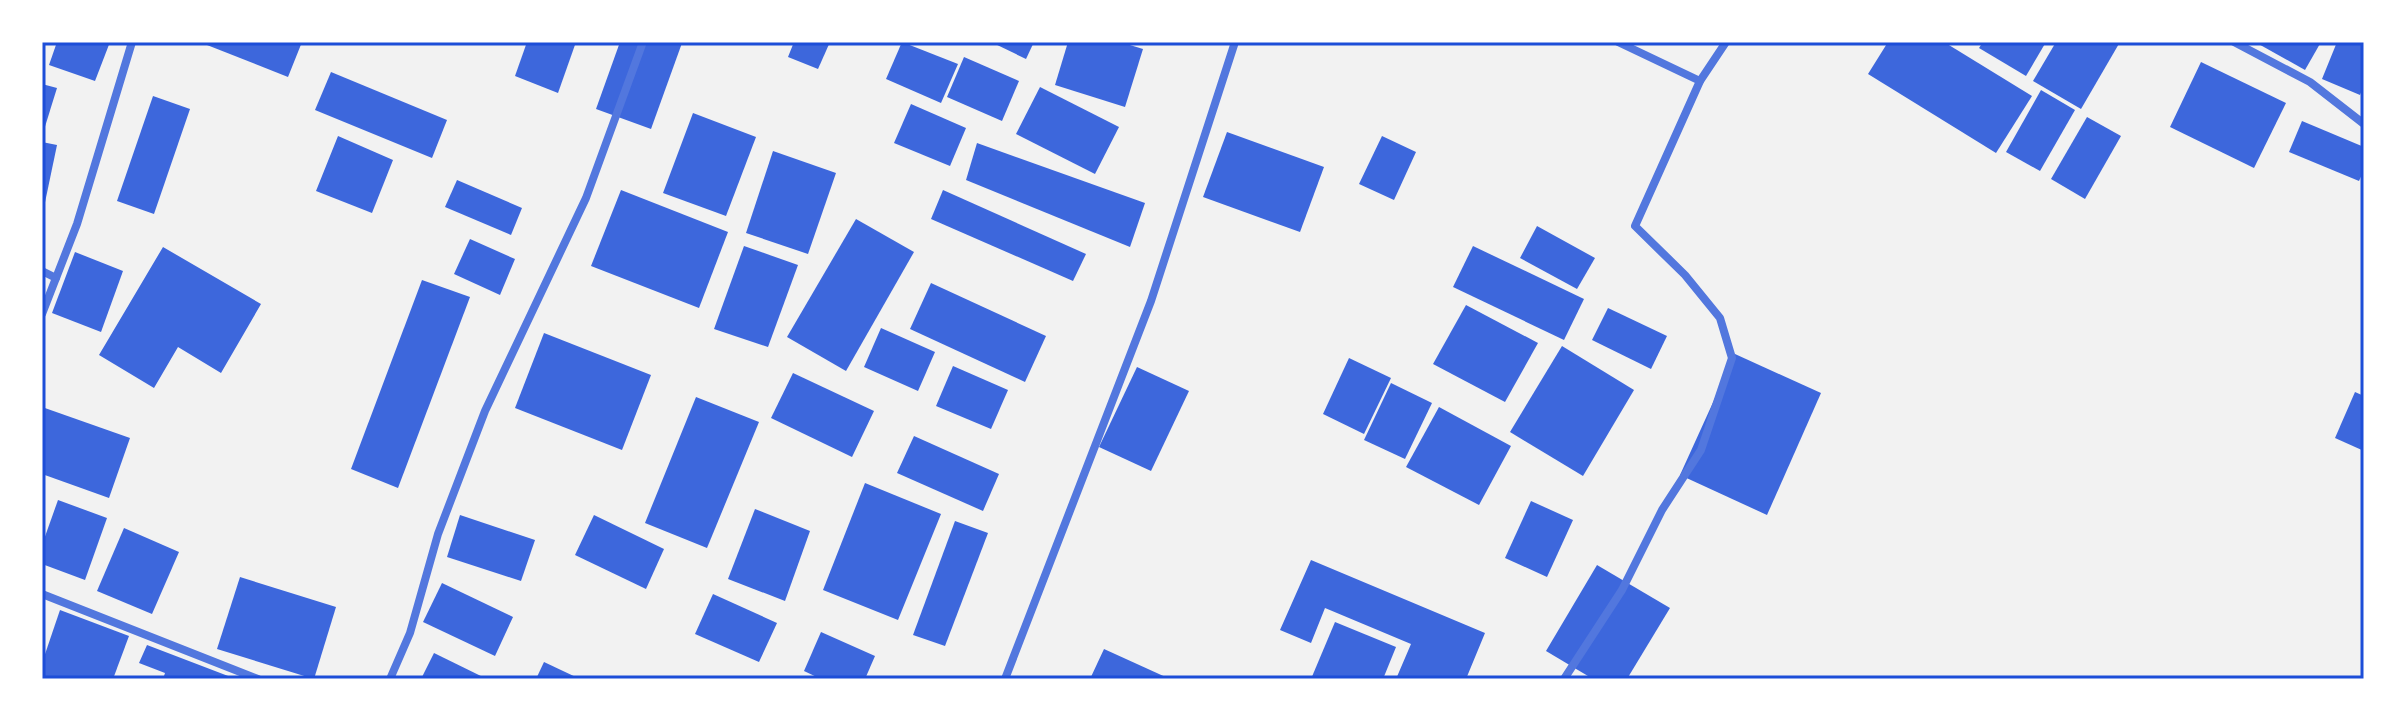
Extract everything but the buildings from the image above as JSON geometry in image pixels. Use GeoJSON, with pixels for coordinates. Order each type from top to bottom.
{"type":"FeatureCollection","features":[{"type":"Feature","properties":{"kind":"street"},"geometry":{"type":"LineString","coordinates":[[42,314],[77,224],[132,42]]}},
{"type":"Feature","properties":{"kind":"street"},"geometry":{"type":"LineString","coordinates":[[390,679],[410,633],[438,534],[485,411],[586,198],[643,42]]}},
{"type":"Feature","properties":{"kind":"street"},"geometry":{"type":"LineString","coordinates":[[1005,679],[1151,301],[1235,42]]}},
{"type":"Feature","properties":{"kind":"street"},"geometry":{"type":"LineString","coordinates":[[1618,42],[1700,81]]}},
{"type":"Feature","properties":{"kind":"street"},"geometry":{"type":"LineString","coordinates":[[1564,679],[1622,590],[1662,510],[1701,450],[1732,358],[1720,318],[1685,275],[1635,226],[1700,81],[1726,42]]}},
{"type":"Feature","properties":{"kind":"street"},"geometry":{"type":"LineString","coordinates":[[2234,42],[2310,82],[2364,124]]}},
{"type":"Feature","properties":{"kind":"street"},"geometry":{"type":"LineString","coordinates":[[42,271],[56,278]]}},
{"type":"Feature","properties":{"kind":"street"},"geometry":{"type":"LineString","coordinates":[[42,594],[258,679]]}}]}
